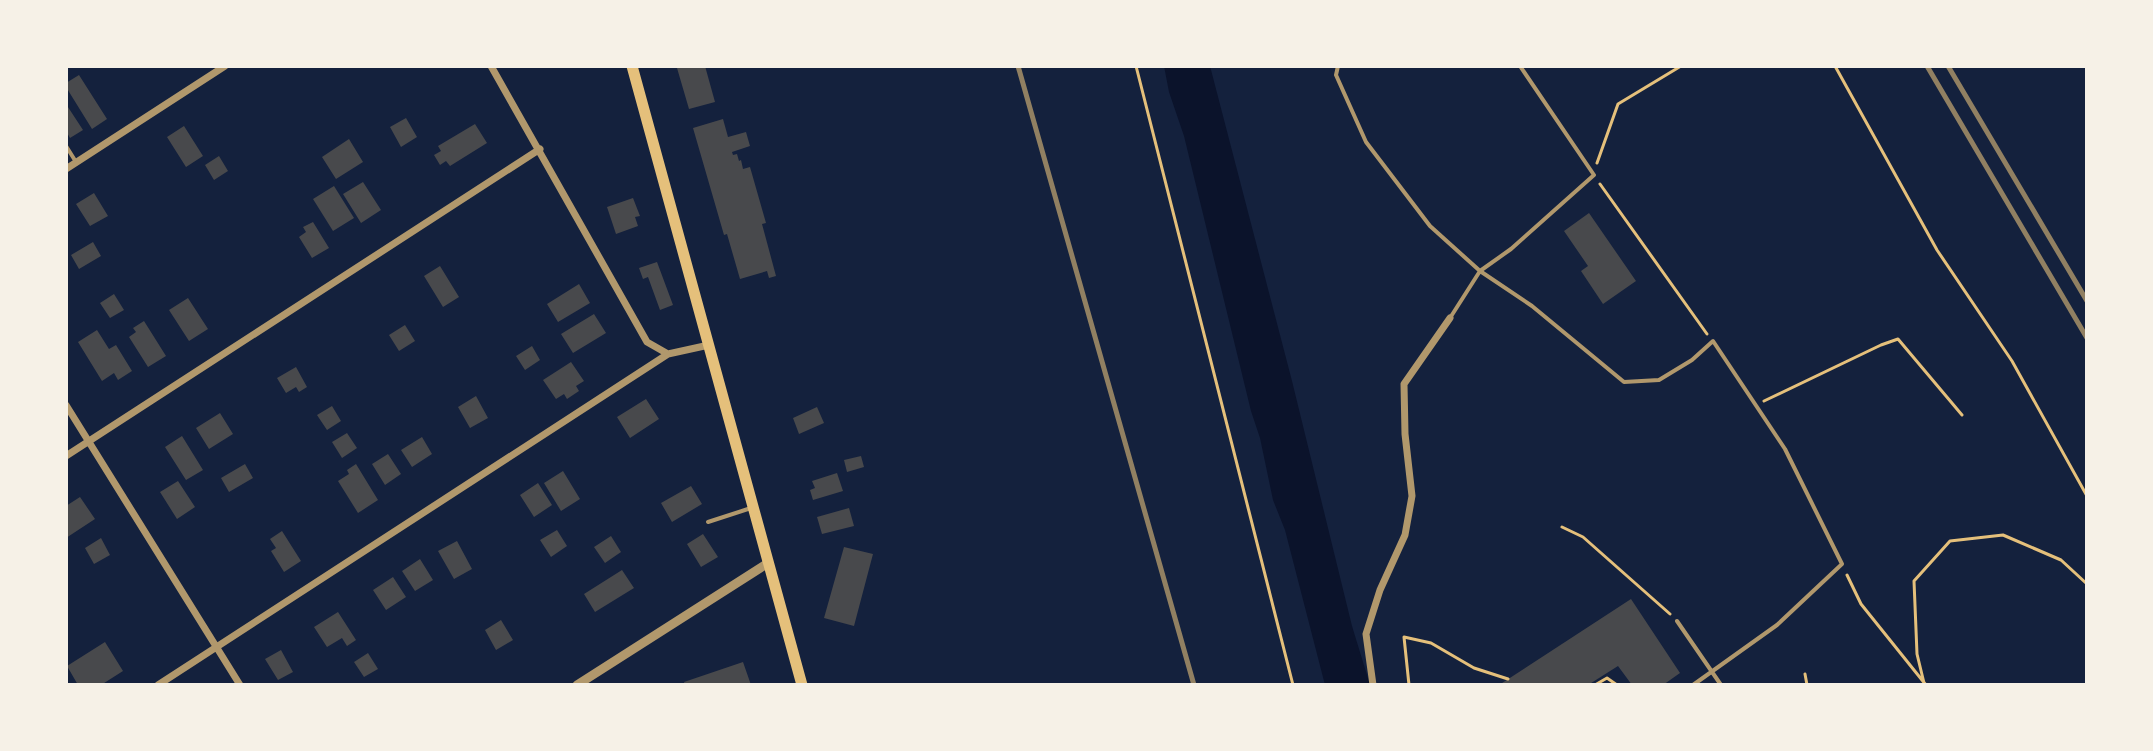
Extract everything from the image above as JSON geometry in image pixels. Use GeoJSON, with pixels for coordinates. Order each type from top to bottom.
{"type":"FeatureCollection","features":[{"type":"Feature","properties":{"kind":"main road"},"geometry":{"type":"LineString","coordinates":[[632,66],[802,685]]}},
{"type":"Feature","properties":{"kind":"street"},"geometry":{"type":"LineString","coordinates":[[66,169],[225,66]]}},
{"type":"Feature","properties":{"kind":"street"},"geometry":{"type":"LineString","coordinates":[[491,66],[647,342],[668,354]]}},
{"type":"Feature","properties":{"kind":"street"},"geometry":{"type":"LineString","coordinates":[[66,456],[540,149]]}},
{"type":"Feature","properties":{"kind":"street"},"geometry":{"type":"LineString","coordinates":[[1373,685],[1366,634],[1380,590],[1405,535],[1412,496],[1405,434],[1404,384],[1450,318]]}},
{"type":"Feature","properties":{"kind":"street"},"geometry":{"type":"LineString","coordinates":[[158,685],[668,354],[709,345]]}},
{"type":"Feature","properties":{"kind":"street"},"geometry":{"type":"LineString","coordinates":[[66,405],[240,685]]}},
{"type":"Feature","properties":{"kind":"street"},"geometry":{"type":"LineString","coordinates":[[577,685],[768,563]]}},
{"type":"Feature","properties":{"kind":"lane"},"geometry":{"type":"LineString","coordinates":[[1338,66],[1336,75],[1366,142],[1430,226],[1480,271],[1532,306],[1624,382],[1659,380],[1692,360],[1713,341],[1785,449],[1842,564],[1777,625],[1693,685]]}},
{"type":"Feature","properties":{"kind":"lane"},"geometry":{"type":"LineString","coordinates":[[1450,318],[1480,271],[1511,249],[1594,175],[1520,66]]}},
{"type":"Feature","properties":{"kind":"lane"},"geometry":{"type":"LineString","coordinates":[[66,146],[76,162]]}},
{"type":"Feature","properties":{"kind":"lane"},"geometry":{"type":"LineString","coordinates":[[708,522],[753,508]]}},
{"type":"Feature","properties":{"kind":"lane"},"geometry":{"type":"LineString","coordinates":[[1677,621],[1721,685]]}},
{"type":"Feature","properties":{"kind":"path"},"geometry":{"type":"LineString","coordinates":[[1136,66],[1293,685]]}},
{"type":"Feature","properties":{"kind":"path"},"geometry":{"type":"LineString","coordinates":[[1681,66],[1618,104],[1594,175],[1713,341]]}},
{"type":"Feature","properties":{"kind":"path"},"geometry":{"type":"LineString","coordinates":[[1835,66],[1937,250],[2012,361],[2087,496]]}},
{"type":"Feature","properties":{"kind":"path"},"geometry":{"type":"LineString","coordinates":[[1756,404],[1898,339],[1962,415]]}},
{"type":"Feature","properties":{"kind":"path"},"geometry":{"type":"LineString","coordinates":[[1562,527],[1583,537],[1677,621]]}},
{"type":"Feature","properties":{"kind":"path"},"geometry":{"type":"LineString","coordinates":[[1925,684],[1917,654],[1914,581],[1950,541],[2003,535],[2061,560],[2087,584]]}},
{"type":"Feature","properties":{"kind":"path"},"geometry":{"type":"LineString","coordinates":[[1842,564],[1861,604],[1925,684]]}},
{"type":"Feature","properties":{"kind":"path"},"geometry":{"type":"LineString","coordinates":[[1409,685],[1404,637],[1431,643],[1474,668],[1508,679]]}},
{"type":"Feature","properties":{"kind":"path"},"geometry":{"type":"LineString","coordinates":[[1805,674],[1807,685]]}},
{"type":"Feature","properties":{"kind":"path"},"geometry":{"type":"LineString","coordinates":[[1595,685],[1607,678],[1617,685]]}},
{"type":"Feature","properties":{"kind":"water"},"geometry":{"type":"Polygon","coordinates":[[[1164,66],[1210,66],[1352,626],[1370,685],[1325,685],[1285,530],[1273,500],[1260,438],[1164,66]]]}},
{"type":"Feature","properties":{"kind":"building"},"geometry":{"type":"Polygon","coordinates":[[[705,66],[715,102],[689,109],[677,68],[705,66]]]}},
{"type":"Feature","properties":{"kind":"building"},"geometry":{"type":"Polygon","coordinates":[[[79,75],[107,119],[92,129],[66,87],[66,83],[79,75]]]}},
{"type":"Feature","properties":{"kind":"building"},"geometry":{"type":"Polygon","coordinates":[[[66,104],[83,130],[70,138],[66,131],[66,104]]]}},
{"type":"Feature","properties":{"kind":"building"},"geometry":{"type":"Polygon","coordinates":[[[406,118],[417,137],[401,147],[390,127],[406,118]]]}},
{"type":"Feature","properties":{"kind":"building"},"geometry":{"type":"Polygon","coordinates":[[[723,119],[728,137],[746,132],[750,146],[732,152],[741,160],[743,169],[750,167],[766,223],[762,224],[776,276],[769,278],[767,271],[740,279],[727,234],[724,235],[693,128],[723,119]]]}},
{"type":"Feature","properties":{"kind":"building"},"geometry":{"type":"Polygon","coordinates":[[[475,124],[487,143],[450,166],[446,161],[440,165],[434,155],[441,151],[438,146],[475,124]]]}},
{"type":"Feature","properties":{"kind":"building"},"geometry":{"type":"Polygon","coordinates":[[[184,126],[203,156],[186,167],[167,137],[184,126]]]}},
{"type":"Feature","properties":{"kind":"building"},"geometry":{"type":"Polygon","coordinates":[[[349,139],[363,162],[336,179],[322,157],[349,139]]]}},
{"type":"Feature","properties":{"kind":"building"},"geometry":{"type":"Polygon","coordinates":[[[219,156],[228,171],[214,180],[205,165],[219,156]]]}},
{"type":"Feature","properties":{"kind":"building"},"geometry":{"type":"Polygon","coordinates":[[[363,182],[381,210],[361,223],[343,194],[363,182]]]}},
{"type":"Feature","properties":{"kind":"building"},"geometry":{"type":"Polygon","coordinates":[[[334,186],[354,218],[333,231],[313,199],[334,186]]]}},
{"type":"Feature","properties":{"kind":"building"},"geometry":{"type":"Polygon","coordinates":[[[94,193],[108,216],[90,226],[76,204],[94,193]]]}},
{"type":"Feature","properties":{"kind":"building"},"geometry":{"type":"Polygon","coordinates":[[[633,198],[640,216],[635,217],[638,226],[616,234],[607,207],[633,198]]]}},
{"type":"Feature","properties":{"kind":"building"},"geometry":{"type":"Polygon","coordinates":[[[1589,213],[1636,281],[1603,304],[1581,271],[1588,266],[1564,231],[1589,213]]]}},
{"type":"Feature","properties":{"kind":"building"},"geometry":{"type":"Polygon","coordinates":[[[313,222],[329,248],[312,258],[299,237],[306,232],[303,227],[313,222]]]}},
{"type":"Feature","properties":{"kind":"building"},"geometry":{"type":"Polygon","coordinates":[[[93,242],[101,256],[79,269],[71,255],[93,242]]]}},
{"type":"Feature","properties":{"kind":"building"},"geometry":{"type":"Polygon","coordinates":[[[657,262],[673,305],[660,310],[648,277],[643,279],[639,268],[657,262]]]}},
{"type":"Feature","properties":{"kind":"building"},"geometry":{"type":"Polygon","coordinates":[[[440,266],[459,297],[443,307],[424,276],[440,266]]]}},
{"type":"Feature","properties":{"kind":"building"},"geometry":{"type":"Polygon","coordinates":[[[579,284],[590,303],[558,322],[547,304],[579,284]]]}},
{"type":"Feature","properties":{"kind":"building"},"geometry":{"type":"Polygon","coordinates":[[[114,294],[124,310],[110,318],[100,303],[114,294]]]}},
{"type":"Feature","properties":{"kind":"building"},"geometry":{"type":"Polygon","coordinates":[[[188,298],[208,329],[189,341],[169,310],[188,298]]]}},
{"type":"Feature","properties":{"kind":"building"},"geometry":{"type":"Polygon","coordinates":[[[594,314],[606,333],[573,353],[561,334],[594,314]]]}},
{"type":"Feature","properties":{"kind":"building"},"geometry":{"type":"Polygon","coordinates":[[[144,321],[166,356],[148,367],[129,337],[136,332],[133,328],[144,321]]]}},
{"type":"Feature","properties":{"kind":"building"},"geometry":{"type":"Polygon","coordinates":[[[405,325],[415,341],[399,351],[389,335],[405,325]]]}},
{"type":"Feature","properties":{"kind":"building"},"geometry":{"type":"Polygon","coordinates":[[[97,330],[109,349],[116,345],[132,371],[118,380],[114,373],[102,381],[78,342],[97,330]]]}},
{"type":"Feature","properties":{"kind":"building"},"geometry":{"type":"Polygon","coordinates":[[[532,346],[540,360],[525,370],[516,356],[532,346]]]}},
{"type":"Feature","properties":{"kind":"building"},"geometry":{"type":"Polygon","coordinates":[[[571,362],[584,381],[576,386],[579,391],[567,399],[564,394],[556,399],[543,380],[571,362]]]}},
{"type":"Feature","properties":{"kind":"building"},"geometry":{"type":"Polygon","coordinates":[[[296,367],[307,387],[299,392],[296,387],[286,393],[277,378],[296,367]]]}},
{"type":"Feature","properties":{"kind":"building"},"geometry":{"type":"Polygon","coordinates":[[[476,396],[488,418],[470,428],[458,407],[476,396]]]}},
{"type":"Feature","properties":{"kind":"building"},"geometry":{"type":"Polygon","coordinates":[[[646,399],[659,419],[630,438],[617,417],[646,399]]]}},
{"type":"Feature","properties":{"kind":"building"},"geometry":{"type":"Polygon","coordinates":[[[332,406],[341,421],[327,430],[317,415],[332,406]]]}},
{"type":"Feature","properties":{"kind":"building"},"geometry":{"type":"Polygon","coordinates":[[[817,407],[824,423],[799,434],[793,418],[817,407]]]}},
{"type":"Feature","properties":{"kind":"building"},"geometry":{"type":"Polygon","coordinates":[[[220,413],[233,434],[209,449],[196,428],[220,413]]]}},
{"type":"Feature","properties":{"kind":"building"},"geometry":{"type":"Polygon","coordinates":[[[347,433],[357,448],[342,458],[332,442],[347,433]]]}},
{"type":"Feature","properties":{"kind":"building"},"geometry":{"type":"Polygon","coordinates":[[[182,436],[203,470],[186,480],[165,447],[182,436]]]}},
{"type":"Feature","properties":{"kind":"building"},"geometry":{"type":"Polygon","coordinates":[[[422,437],[432,454],[412,467],[401,450],[422,437]]]}},
{"type":"Feature","properties":{"kind":"building"},"geometry":{"type":"Polygon","coordinates":[[[388,454],[401,474],[385,485],[372,464],[388,454]]]}},
{"type":"Feature","properties":{"kind":"building"},"geometry":{"type":"Polygon","coordinates":[[[861,456],[864,467],[847,472],[844,460],[861,456]]]}},
{"type":"Feature","properties":{"kind":"building"},"geometry":{"type":"Polygon","coordinates":[[[245,464],[253,478],[229,492],[221,478],[245,464]]]}},
{"type":"Feature","properties":{"kind":"building"},"geometry":{"type":"Polygon","coordinates":[[[356,464],[378,500],[358,513],[338,481],[349,474],[347,470],[356,464]]]}},
{"type":"Feature","properties":{"kind":"building"},"geometry":{"type":"Polygon","coordinates":[[[563,471],[580,499],[561,511],[544,483],[563,471]]]}},
{"type":"Feature","properties":{"kind":"building"},"geometry":{"type":"Polygon","coordinates":[[[837,473],[843,491],[813,500],[810,490],[815,488],[812,481],[837,473]]]}},
{"type":"Feature","properties":{"kind":"building"},"geometry":{"type":"Polygon","coordinates":[[[178,481],[195,507],[177,519],[160,492],[178,481]]]}},
{"type":"Feature","properties":{"kind":"building"},"geometry":{"type":"Polygon","coordinates":[[[538,483],[552,505],[534,517],[520,495],[538,483]]]}},
{"type":"Feature","properties":{"kind":"building"},"geometry":{"type":"Polygon","coordinates":[[[691,486],[702,504],[672,522],[661,503],[691,486]]]}},
{"type":"Feature","properties":{"kind":"building"},"geometry":{"type":"Polygon","coordinates":[[[80,497],[95,519],[66,538],[66,506],[80,497]]]}},
{"type":"Feature","properties":{"kind":"building"},"geometry":{"type":"Polygon","coordinates":[[[849,508],[854,526],[822,534],[817,517],[849,508]]]}},
{"type":"Feature","properties":{"kind":"building"},"geometry":{"type":"Polygon","coordinates":[[[557,530],[567,546],[551,557],[540,540],[557,530]]]}},
{"type":"Feature","properties":{"kind":"building"},"geometry":{"type":"Polygon","coordinates":[[[282,531],[301,561],[284,572],[271,551],[276,548],[270,539],[282,531]]]}},
{"type":"Feature","properties":{"kind":"building"},"geometry":{"type":"Polygon","coordinates":[[[703,534],[718,557],[701,567],[687,544],[703,534]]]}},
{"type":"Feature","properties":{"kind":"building"},"geometry":{"type":"Polygon","coordinates":[[[611,536],[621,552],[605,563],[594,547],[611,536]]]}},
{"type":"Feature","properties":{"kind":"building"},"geometry":{"type":"Polygon","coordinates":[[[101,538],[110,555],[94,564],[85,548],[101,538]]]}},
{"type":"Feature","properties":{"kind":"building"},"geometry":{"type":"Polygon","coordinates":[[[457,541],[472,569],[454,579],[438,551],[457,541]]]}},
{"type":"Feature","properties":{"kind":"building"},"geometry":{"type":"Polygon","coordinates":[[[844,547],[873,554],[854,626],[824,618],[844,547]]]}},
{"type":"Feature","properties":{"kind":"building"},"geometry":{"type":"Polygon","coordinates":[[[420,559],[433,580],[415,591],[402,571],[420,559]]]}},
{"type":"Feature","properties":{"kind":"building"},"geometry":{"type":"Polygon","coordinates":[[[622,570],[634,588],[595,612],[584,594],[622,570]]]}},
{"type":"Feature","properties":{"kind":"building"},"geometry":{"type":"Polygon","coordinates":[[[393,577],[406,597],[386,610],[373,590],[393,577]]]}},
{"type":"Feature","properties":{"kind":"building"},"geometry":{"type":"Polygon","coordinates":[[[1631,599],[1680,673],[1663,685],[1632,685],[1618,666],[1588,685],[1499,685],[1631,599]]]}},
{"type":"Feature","properties":{"kind":"building"},"geometry":{"type":"Polygon","coordinates":[[[338,612],[356,640],[347,646],[342,638],[327,647],[314,627],[338,612]]]}},
{"type":"Feature","properties":{"kind":"building"},"geometry":{"type":"Polygon","coordinates":[[[501,620],[513,640],[496,650],[485,630],[501,620]]]}},
{"type":"Feature","properties":{"kind":"building"},"geometry":{"type":"Polygon","coordinates":[[[105,642],[123,671],[101,685],[78,685],[67,666],[105,642]]]}},
{"type":"Feature","properties":{"kind":"building"},"geometry":{"type":"Polygon","coordinates":[[[281,650],[293,672],[278,680],[265,659],[281,650]]]}},
{"type":"Feature","properties":{"kind":"building"},"geometry":{"type":"Polygon","coordinates":[[[368,653],[378,669],[364,677],[354,662],[368,653]]]}},
{"type":"Feature","properties":{"kind":"building"},"geometry":{"type":"Polygon","coordinates":[[[743,662],[751,685],[685,685],[684,682],[743,662]]]}},
{"type":"Feature","properties":{"kind":"railway"},"geometry":{"type":"LineString","coordinates":[[1018,66],[1194,685]]}},
{"type":"Feature","properties":{"kind":"railway"},"geometry":{"type":"LineString","coordinates":[[1927,66],[2087,338]]}},
{"type":"Feature","properties":{"kind":"railway"},"geometry":{"type":"LineString","coordinates":[[1948,66],[2087,301]]}}]}
